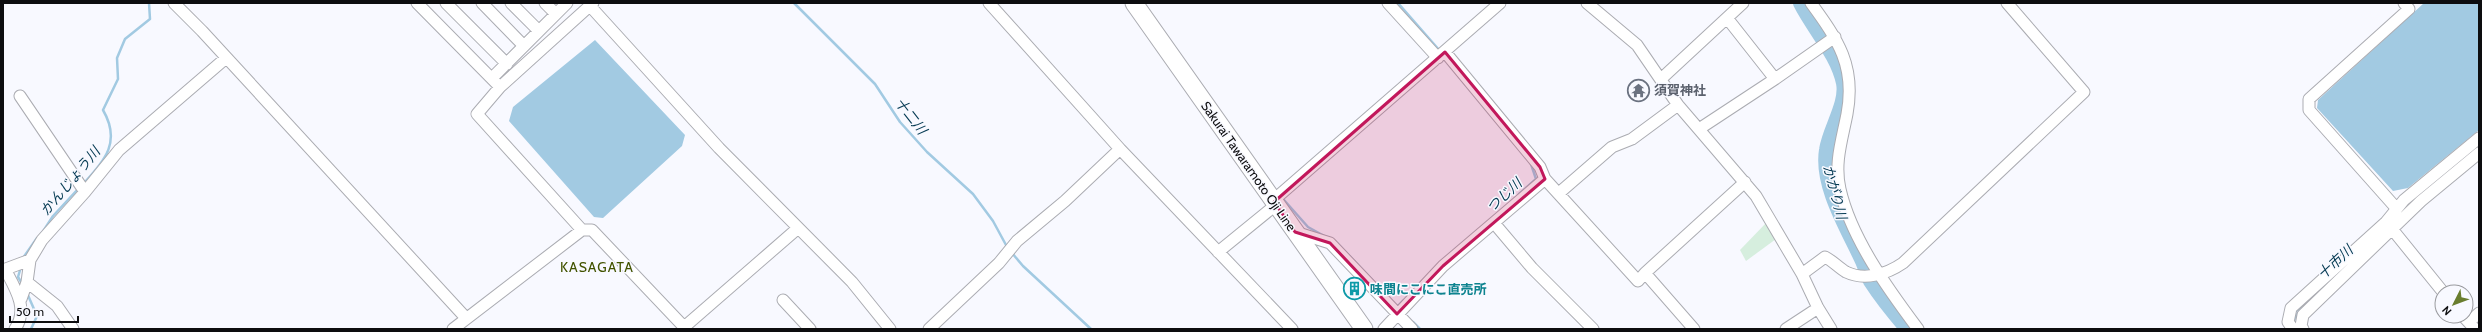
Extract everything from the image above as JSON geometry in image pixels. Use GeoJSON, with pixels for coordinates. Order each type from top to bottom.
{"type":"FeatureCollection","features":[{"type":"Feature","properties":{"kind":"main road","name":"Sakurai Tawaramoto Oji Line"},"geometry":{"type":"LineString","coordinates":[[1134,3],[1364,329]]}},
{"type":"Feature","properties":{"kind":"street"},"geometry":{"type":"LineString","coordinates":[[174,3],[466,318]]}},
{"type":"Feature","properties":{"kind":"street"},"geometry":{"type":"LineString","coordinates":[[417,3],[500,87]]}},
{"type":"Feature","properties":{"kind":"street"},"geometry":{"type":"LineString","coordinates":[[446,3],[507,64]]}},
{"type":"Feature","properties":{"kind":"street"},"geometry":{"type":"LineString","coordinates":[[482,3],[524,46]]}},
{"type":"Feature","properties":{"kind":"street"},"geometry":{"type":"LineString","coordinates":[[512,3],[539,31]]}},
{"type":"Feature","properties":{"kind":"street"},"geometry":{"type":"LineString","coordinates":[[545,3],[556,14]]}},
{"type":"Feature","properties":{"kind":"street"},"geometry":{"type":"LineString","coordinates":[[492,78],[567,3]]}},
{"type":"Feature","properties":{"kind":"street"},"geometry":{"type":"LineString","coordinates":[[989,3],[1120,149],[1292,329]]}},
{"type":"Feature","properties":{"kind":"street"},"geometry":{"type":"LineString","coordinates":[[1388,3],[1442,55],[1540,167],[1545,179],[1638,281],[1744,182]]}},
{"type":"Feature","properties":{"kind":"street"},"geometry":{"type":"LineString","coordinates":[[1218,252],[1272,208],[1274,202],[1500,3]]}},
{"type":"Feature","properties":{"kind":"street"},"geometry":{"type":"LineString","coordinates":[[1587,3],[1637,44],[1678,106],[1756,196],[1802,274],[1818,308],[1831,329]]}},
{"type":"Feature","properties":{"kind":"street"},"geometry":{"type":"LineString","coordinates":[[1661,79],[1743,3]]}},
{"type":"Feature","properties":{"kind":"street"},"geometry":{"type":"LineString","coordinates":[[1811,3],[1835,37],[1843,52],[1850,88],[1847,114],[1837,154],[1840,188],[1856,233],[1918,329]]}},
{"type":"Feature","properties":{"kind":"street"},"geometry":{"type":"LineString","coordinates":[[1802,274],[1826,257],[1846,271],[1858,276],[1882,275],[1890,272],[1903,263],[2084,92],[2007,3]]}},
{"type":"Feature","properties":{"kind":"street"},"geometry":{"type":"LineString","coordinates":[[2397,209],[2309,110],[2309,99],[2410,9],[2404,3]]}},
{"type":"Feature","properties":{"kind":"street"},"geometry":{"type":"LineString","coordinates":[[582,230],[477,114],[500,87],[591,4],[724,153],[797,229],[852,282],[890,329]]}},
{"type":"Feature","properties":{"kind":"street"},"geometry":{"type":"LineString","coordinates":[[1727,18],[1775,79]]}},
{"type":"Feature","properties":{"kind":"street"},"geometry":{"type":"LineString","coordinates":[[1699,129],[1835,37]]}},
{"type":"Feature","properties":{"kind":"street"},"geometry":{"type":"LineString","coordinates":[[14,329],[19,322],[21,299],[27,282],[30,260],[42,240],[85,192],[118,150],[226,58]]}},
{"type":"Feature","properties":{"kind":"street"},"geometry":{"type":"LineString","coordinates":[[20,96],[85,192]]}},
{"type":"Feature","properties":{"kind":"street"},"geometry":{"type":"LineString","coordinates":[[1559,193],[1612,147],[1632,139],[1678,106]]}},
{"type":"Feature","properties":{"kind":"street"},"geometry":{"type":"LineString","coordinates":[[2303,329],[2301,326],[2303,315],[2389,226],[2397,209],[2404,200],[2479,138]]}},
{"type":"Feature","properties":{"kind":"street"},"geometry":{"type":"LineString","coordinates":[[930,329],[1000,263],[1017,241],[1065,201],[1120,149]]}},
{"type":"Feature","properties":{"kind":"street"},"geometry":{"type":"LineString","coordinates":[[2293,329],[2288,322],[2291,308],[2389,226],[2479,154]]}},
{"type":"Feature","properties":{"kind":"street"},"geometry":{"type":"LineString","coordinates":[[1384,329],[1442,266],[1545,179]]}},
{"type":"Feature","properties":{"kind":"street"},"geometry":{"type":"LineString","coordinates":[[1494,223],[1532,268],[1593,329]]}},
{"type":"Feature","properties":{"kind":"street"},"geometry":{"type":"LineString","coordinates":[[2389,226],[2436,284]]}},
{"type":"Feature","properties":{"kind":"street"},"geometry":{"type":"LineString","coordinates":[[453,329],[582,230],[592,230],[684,328],[797,229]]}},
{"type":"Feature","properties":{"kind":"street"},"geometry":{"type":"LineString","coordinates":[[1295,232],[1330,244],[1412,329]]}},
{"type":"Feature","properties":{"kind":"street"},"geometry":{"type":"LineString","coordinates":[[21,299],[4,269],[30,260]]}},
{"type":"Feature","properties":{"kind":"street"},"geometry":{"type":"LineString","coordinates":[[1645,273],[1694,329]]}},
{"type":"Feature","properties":{"kind":"street"},"geometry":{"type":"LineString","coordinates":[[27,282],[57,306],[73,329]]}},
{"type":"Feature","properties":{"kind":"street"},"geometry":{"type":"LineString","coordinates":[[783,300],[810,329]]}},
{"type":"Feature","properties":{"kind":"street"},"geometry":{"type":"LineString","coordinates":[[1786,329],[1818,308]]}},
{"type":"Feature","properties":{"kind":"highlighted area"},"geometry":{"type":"Polygon","coordinates":[[[1445,52],[1540,167],[1545,179],[1443,266],[1397,314],[1330,243],[1295,232],[1274,202],[1276,198],[1445,52]]]}},
{"type":"Feature","properties":{"kind":"green space"},"geometry":{"type":"Polygon","coordinates":[[[1767,222],[1776,239],[1746,261],[1740,250],[1767,222]]]}},
{"type":"Feature","properties":{"kind":"water"},"geometry":{"type":"Polygon","coordinates":[[[2424,3],[2479,3],[2479,130],[2408,188],[2393,191],[2317,108],[2318,100],[2424,3]]]}},
{"type":"Feature","properties":{"kind":"water"},"geometry":{"type":"Polygon","coordinates":[[[595,40],[685,135],[682,146],[603,218],[594,217],[509,121],[513,107],[595,40]]]}},
{"type":"Feature","properties":{"kind":"waterway","name":"かんじょう川"},"geometry":{"type":"LineString","coordinates":[[83,184],[98,167],[108,150],[111,141],[111,131],[103,110],[118,79],[117,58],[125,39],[150,19],[149,3]]}},
{"type":"Feature","properties":{"kind":"waterway","name":"十二川"},"geometry":{"type":"LineString","coordinates":[[794,3],[875,84],[900,122],[927,152],[973,194],[993,221],[1006,245]]}},
{"type":"Feature","properties":{"kind":"waterway","name":"つじ川"},"geometry":{"type":"LineString","coordinates":[[1398,3],[1440,51]]}},
{"type":"Feature","properties":{"kind":"waterway","name":"かがり川"},"geometry":{"type":"LineString","coordinates":[[1801,3],[1837,62],[1844,83],[1845,91],[1841,108],[1827,150],[1826,164],[1832,193],[1871,281],[1908,329]]}},
{"type":"Feature","properties":{"kind":"waterway","name":"つじ川"},"geometry":{"type":"LineString","coordinates":[[1519,194],[1536,179],[1531,164]]}},
{"type":"Feature","properties":{"kind":"waterway","name":"かんじょう川"},"geometry":{"type":"LineString","coordinates":[[42,233],[53,216],[78,189]]}},
{"type":"Feature","properties":{"kind":"waterway"},"geometry":{"type":"LineString","coordinates":[[1284,200],[1308,227],[1326,237]]}},
{"type":"Feature","properties":{"kind":"waterway","name":"かんじょう川"},"geometry":{"type":"LineString","coordinates":[[23,258],[37,238]]}},
{"type":"Feature","properties":{"kind":"waterway"},"geometry":{"type":"LineString","coordinates":[[1337,243],[1379,287]]}},
{"type":"Feature","properties":{"kind":"waterway","name":"十二川"},"geometry":{"type":"LineString","coordinates":[[1012,253],[1023,266],[1091,329]]}},
{"type":"Feature","properties":{"kind":"waterway","name":"かんじょう川"},"geometry":{"type":"LineString","coordinates":[[21,267],[18,277],[23,285]]}},
{"type":"Feature","properties":{"kind":"waterway","name":"十市川"},"geometry":{"type":"LineString","coordinates":[[2297,321],[2295,312],[2331,280]]}},
{"type":"Feature","properties":{"kind":"waterway","name":"かんじょう川"},"geometry":{"type":"LineString","coordinates":[[27,293],[37,316],[31,329]]}},
{"type":"Feature","properties":{"kind":"waterway","name":"つじ川"},"geometry":{"type":"LineString","coordinates":[[1397,307],[1404,300]]}},
{"type":"Feature","properties":{"kind":"waterway","name":"つじ川"},"geometry":{"type":"LineString","coordinates":[[1413,322],[1420,329]]}},
{"type":"Feature","properties":{"kind":"place","name":"須賀神社"},"geometry":{"type":"Point","coordinates":[1638,90]}},
{"type":"Feature","properties":{"kind":"place","name":"味間にこにこ直売所"},"geometry":{"type":"Point","coordinates":[1354,289]}},
{"type":"Feature","properties":{"kind":"district","name":"KASAGATA"},"geometry":{"type":"Point","coordinates":[597,267]}}]}
